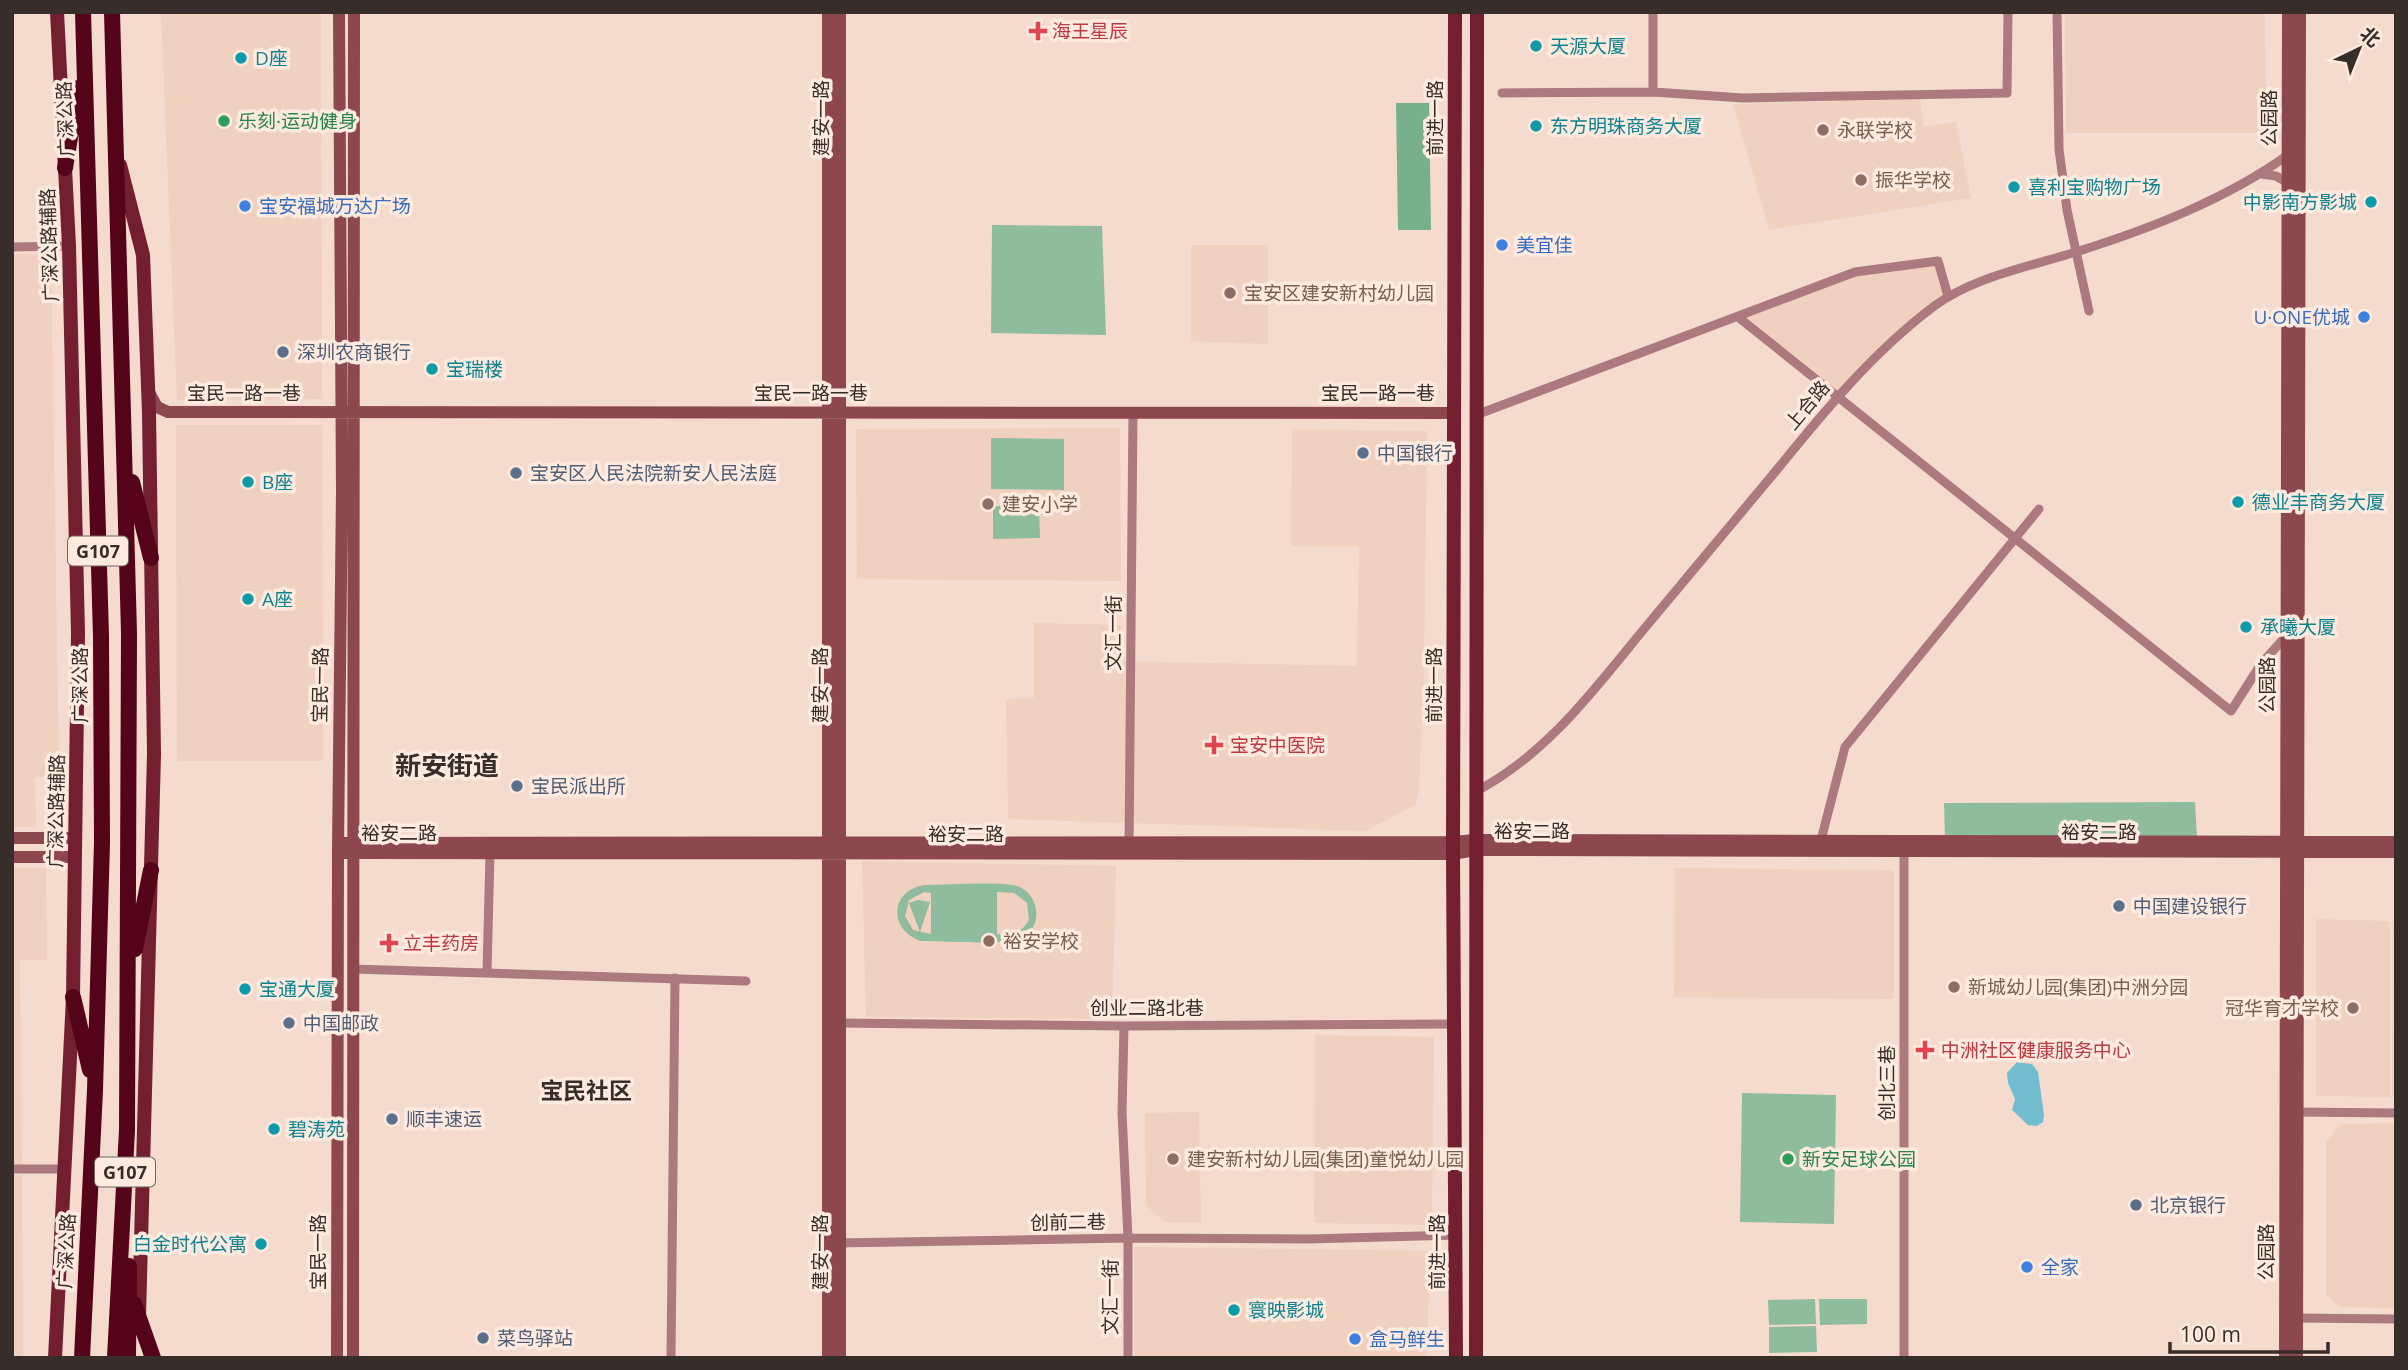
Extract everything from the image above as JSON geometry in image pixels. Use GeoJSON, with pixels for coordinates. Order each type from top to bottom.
{"type":"FeatureCollection","features":[{"type":"Feature","properties":{"kind":"highway","name":"广深公路"},"geometry":{"type":"LineString","coordinates":[[79,1358],[83,1334],[95,1090],[102,842],[101,636],[83,12]]}},
{"type":"Feature","properties":{"kind":"highway","name":"G107"},"geometry":{"type":"LineString","coordinates":[[112,12],[129,634],[125,1168],[115,1358]]}},
{"type":"Feature","properties":{"kind":"highway"},"geometry":{"type":"LineString","coordinates":[[65,168],[84,51]]}},
{"type":"Feature","properties":{"kind":"highway"},"geometry":{"type":"LineString","coordinates":[[124,451],[151,558]]}},
{"type":"Feature","properties":{"kind":"highway"},"geometry":{"type":"LineString","coordinates":[[127,986],[151,870]]}},
{"type":"Feature","properties":{"kind":"highway"},"geometry":{"type":"LineString","coordinates":[[73,997],[95,1090]]}},
{"type":"Feature","properties":{"kind":"highway"},"geometry":{"type":"LineString","coordinates":[[125,1168],[130,1291],[128,1358]]}},
{"type":"Feature","properties":{"kind":"highway"},"geometry":{"type":"LineString","coordinates":[[130,1291],[153,1358]]}},
{"type":"Feature","properties":{"kind":"highway"},"geometry":{"type":"LineString","coordinates":[[139,1319],[145,1358]]}},
{"type":"Feature","properties":{"kind":"main road","name":"广深公路辅路"},"geometry":{"type":"LineString","coordinates":[[55,1358],[73,997],[78,633],[69,246],[57,12]]}},
{"type":"Feature","properties":{"kind":"main road","name":"宝民一路"},"geometry":{"type":"LineString","coordinates":[[337,1358],[341,411],[339,12]]}},
{"type":"Feature","properties":{"kind":"main road","name":"宝民一路"},"geometry":{"type":"LineString","coordinates":[[353,1358],[354,12]]}},
{"type":"Feature","properties":{"kind":"main road","name":"建安一路"},"geometry":{"type":"LineString","coordinates":[[840,12],[834,412],[834,1242],[840,1358]]}},
{"type":"Feature","properties":{"kind":"main road"},"geometry":{"type":"LineString","coordinates":[[840,31],[848,12]]}},
{"type":"Feature","properties":{"kind":"main road","name":"前进一路"},"geometry":{"type":"LineString","coordinates":[[1455,12],[1453,848],[1456,1358]]}},
{"type":"Feature","properties":{"kind":"main road","name":"前进一路"},"geometry":{"type":"LineString","coordinates":[[1476,1358],[1477,12]]}},
{"type":"Feature","properties":{"kind":"main road","name":"公园路"},"geometry":{"type":"LineString","coordinates":[[2288,12],[2287,635],[2292,847]]}},
{"type":"Feature","properties":{"kind":"main road","name":"公园路"},"geometry":{"type":"LineString","coordinates":[[2285,1358],[2291,1318],[2292,847],[2300,12]]}},
{"type":"Feature","properties":{"kind":"main road","name":"建安一路"},"geometry":{"type":"LineString","coordinates":[[827,15],[834,412]]}},
{"type":"Feature","properties":{"kind":"main road"},"geometry":{"type":"LineString","coordinates":[[116,149],[142,255],[149,436],[154,754],[139,1319]]}},
{"type":"Feature","properties":{"kind":"main road"},"geometry":{"type":"LineString","coordinates":[[148,388],[156,407],[168,412]]}},
{"type":"Feature","properties":{"kind":"main road"},"geometry":{"type":"LineString","coordinates":[[149,436],[156,419],[168,412]]}},
{"type":"Feature","properties":{"kind":"main road","name":"宝民一路一巷"},"geometry":{"type":"LineString","coordinates":[[168,412],[1454,413]]}},
{"type":"Feature","properties":{"kind":"main road"},"geometry":{"type":"LineString","coordinates":[[12,838],[74,838]]}},
{"type":"Feature","properties":{"kind":"main road","name":"裕安二路"},"geometry":{"type":"LineString","coordinates":[[1820,846],[1904,851],[2292,847],[2396,842]]}},
{"type":"Feature","properties":{"kind":"main road","name":"裕安二路"},"geometry":{"type":"LineString","coordinates":[[338,847],[342,853],[354,848],[1453,848],[1475,845],[2292,847],[2396,852]]}},
{"type":"Feature","properties":{"kind":"main road","name":"裕安二路"},"geometry":{"type":"LineString","coordinates":[[354,848],[490,853],[834,848]]}},
{"type":"Feature","properties":{"kind":"main road","name":"建安一路"},"geometry":{"type":"LineString","coordinates":[[828,1358],[834,1242],[839,1023],[834,848]]}},
{"type":"Feature","properties":{"kind":"main road"},"geometry":{"type":"LineString","coordinates":[[12,857],[74,857]]}},
{"type":"Feature","properties":{"kind":"main road"},"geometry":{"type":"LineString","coordinates":[[1454,1003],[1457,996],[1463,993],[1470,995],[1475,1003]]}},
{"type":"Feature","properties":{"kind":"main road","name":"公园路"},"geometry":{"type":"LineString","coordinates":[[2291,1318],[2297,1358]]}},
{"type":"Feature","properties":{"kind":"street"},"geometry":{"type":"LineString","coordinates":[[1653,12],[1654,92]]}},
{"type":"Feature","properties":{"kind":"street"},"geometry":{"type":"LineString","coordinates":[[1502,93],[1654,92],[1743,98],[2007,93],[2008,12]]}},
{"type":"Feature","properties":{"kind":"street"},"geometry":{"type":"LineString","coordinates":[[2056,12],[2059,149],[2067,209],[2089,311]]}},
{"type":"Feature","properties":{"kind":"street","name":"上合路"},"geometry":{"type":"LineString","coordinates":[[1475,792],[1503,777],[1553,736],[1837,396],[1910,327],[1948,296],[1968,286],[2076,252],[2192,209],[2261,174],[2288,155]]}},
{"type":"Feature","properties":{"kind":"street"},"geometry":{"type":"LineString","coordinates":[[2261,174],[2276,176],[2288,183]]}},
{"type":"Feature","properties":{"kind":"street"},"geometry":{"type":"LineString","coordinates":[[12,247],[69,246]]}},
{"type":"Feature","properties":{"kind":"street"},"geometry":{"type":"LineString","coordinates":[[1476,415],[1854,272],[1938,261],[1948,296]]}},
{"type":"Feature","properties":{"kind":"street"},"geometry":{"type":"LineString","coordinates":[[1738,317],[2231,711],[2261,664],[2287,635]]}},
{"type":"Feature","properties":{"kind":"street","name":"文汇一街"},"geometry":{"type":"LineString","coordinates":[[1129,848],[1133,412]]}},
{"type":"Feature","properties":{"kind":"street"},"geometry":{"type":"LineString","coordinates":[[1820,846],[1845,747],[2013,537],[2039,509]]}},
{"type":"Feature","properties":{"kind":"street","name":"创北三巷"},"geometry":{"type":"LineString","coordinates":[[1904,851],[1904,1358]]}},
{"type":"Feature","properties":{"kind":"street"},"geometry":{"type":"LineString","coordinates":[[487,972],[490,853]]}},
{"type":"Feature","properties":{"kind":"street"},"geometry":{"type":"LineString","coordinates":[[352,969],[746,981]]}},
{"type":"Feature","properties":{"kind":"street"},"geometry":{"type":"LineString","coordinates":[[671,1358],[675,978]]}},
{"type":"Feature","properties":{"kind":"street","name":"创业二路北巷"},"geometry":{"type":"LineString","coordinates":[[839,1023],[1124,1026],[1454,1024]]}},
{"type":"Feature","properties":{"kind":"street","name":"文汇一街"},"geometry":{"type":"LineString","coordinates":[[1124,1026],[1122,1113],[1128,1238],[1128,1358]]}},
{"type":"Feature","properties":{"kind":"street"},"geometry":{"type":"LineString","coordinates":[[2292,1112],[2396,1112]]}},
{"type":"Feature","properties":{"kind":"street"},"geometry":{"type":"LineString","coordinates":[[12,1169],[65,1169]]}},
{"type":"Feature","properties":{"kind":"street","name":"创前二巷"},"geometry":{"type":"LineString","coordinates":[[834,1242],[1128,1238],[1309,1239],[1457,1235]]}},
{"type":"Feature","properties":{"kind":"street"},"geometry":{"type":"LineString","coordinates":[[2291,1318],[2396,1319]]}},
{"type":"Feature","properties":{"kind":"shaded area","name":"宝安福城万达广场"},"geometry":{"type":"Polygon","coordinates":[[[161,12],[321,12],[322,399],[177,400],[161,12]]]}},
{"type":"Feature","properties":{"kind":"shaded area"},"geometry":{"type":"Polygon","coordinates":[[[2065,12],[2265,12],[2266,133],[2066,133],[2065,12]]]}},
{"type":"Feature","properties":{"kind":"shaded area","name":"振华学校"},"geometry":{"type":"Polygon","coordinates":[[[1920,99],[1924,127],[1956,122],[1971,198],[1769,230],[1733,104],[1920,99]]]}},
{"type":"Feature","properties":{"kind":"shaded area","name":"宝安区建安新村幼儿园"},"geometry":{"type":"Polygon","coordinates":[[[1191,245],[1268,245],[1268,344],[1191,341],[1191,245]]]}},
{"type":"Feature","properties":{"kind":"shaded area"},"geometry":{"type":"Polygon","coordinates":[[[12,254],[51,254],[59,776],[35,777],[36,827],[12,827],[12,254]]]}},
{"type":"Feature","properties":{"kind":"shaded area"},"geometry":{"type":"Polygon","coordinates":[[[1936,264],[1945,296],[1837,392],[1743,317],[1855,275],[1936,264]]]}},
{"type":"Feature","properties":{"kind":"shaded area"},"geometry":{"type":"Polygon","coordinates":[[[176,425],[322,425],[323,761],[177,761],[176,425]]]}},
{"type":"Feature","properties":{"kind":"shaded area","name":"建安小学"},"geometry":{"type":"Polygon","coordinates":[[[1120,428],[1121,581],[857,579],[856,429],[1120,428]]]}},
{"type":"Feature","properties":{"kind":"shaded area","name":"宝安中医院"},"geometry":{"type":"Polygon","coordinates":[[[1292,429],[1427,431],[1424,668],[1419,790],[1415,805],[1365,831],[1008,819],[1006,699],[1034,698],[1034,623],[1121,625],[1121,661],[1357,666],[1359,547],[1291,546],[1292,429]]]}},
{"type":"Feature","properties":{"kind":"shaded area","name":"裕安学校"},"geometry":{"type":"Polygon","coordinates":[[[862,861],[1116,866],[1112,1019],[866,1017],[862,861]]]}},
{"type":"Feature","properties":{"kind":"shaded area"},"geometry":{"type":"Polygon","coordinates":[[[12,868],[46,868],[47,960],[20,960],[22,1165],[12,1165],[12,868]]]}},
{"type":"Feature","properties":{"kind":"shaded area"},"geometry":{"type":"Polygon","coordinates":[[[1675,868],[1894,870],[1894,999],[1674,997],[1675,868]]]}},
{"type":"Feature","properties":{"kind":"shaded area","name":"冠华育才学校"},"geometry":{"type":"Polygon","coordinates":[[[2316,919],[2390,921],[2390,1097],[2316,1096],[2316,919]]]}},
{"type":"Feature","properties":{"kind":"shaded area"},"geometry":{"type":"Polygon","coordinates":[[[2393,921],[2396,923],[2396,1097],[2392,1096],[2393,921]]]}},
{"type":"Feature","properties":{"kind":"shaded area"},"geometry":{"type":"Polygon","coordinates":[[[1315,1035],[1434,1037],[1432,1225],[1314,1223],[1315,1035]]]}},
{"type":"Feature","properties":{"kind":"shaded area","name":"建安新村幼儿园(集团)童悦幼儿园"},"geometry":{"type":"Polygon","coordinates":[[[1199,1112],[1201,1222],[1164,1222],[1146,1205],[1145,1113],[1199,1112]]]}},
{"type":"Feature","properties":{"kind":"shaded area"},"geometry":{"type":"Polygon","coordinates":[[[2396,1123],[2396,1308],[2340,1307],[2326,1295],[2326,1142],[2341,1124],[2396,1123]]]}},
{"type":"Feature","properties":{"kind":"shaded area"},"geometry":{"type":"Polygon","coordinates":[[[12,1175],[22,1175],[23,1358],[12,1358],[12,1175]]]}},
{"type":"Feature","properties":{"kind":"shaded area"},"geometry":{"type":"Polygon","coordinates":[[[1134,1247],[1430,1251],[1427,1358],[1134,1358],[1134,1247]]]}},
{"type":"Feature","properties":{"kind":"green space"},"geometry":{"type":"Polygon","coordinates":[[[1396,103],[1429,103],[1431,230],[1398,230],[1396,103]]]}},
{"type":"Feature","properties":{"kind":"green space"},"geometry":{"type":"Polygon","coordinates":[[[992,225],[1102,226],[1106,335],[991,333],[992,225]]]}},
{"type":"Feature","properties":{"kind":"green space"},"geometry":{"type":"Polygon","coordinates":[[[991,438],[1064,439],[1064,490],[991,489],[991,438]]]}},
{"type":"Feature","properties":{"kind":"green space"},"geometry":{"type":"Polygon","coordinates":[[[993,506],[1039,506],[1040,538],[993,539],[993,506]]]}},
{"type":"Feature","properties":{"kind":"green space"},"geometry":{"type":"Polygon","coordinates":[[[2195,802],[2197,837],[1945,838],[1944,803],[2195,802]]]}},
{"type":"Feature","properties":{"kind":"green space"},"geometry":{"type":"Polygon","coordinates":[[[924,885],[1017,886],[1030,895],[1034,902],[1036,918],[1030,932],[1015,940],[920,941],[902,928],[898,920],[899,902],[913,889],[924,885]],[[924,892],[909,900],[905,916],[913,930],[931,934],[931,893],[924,892]],[[997,892],[997,934],[1019,931],[1029,920],[1027,903],[1014,893],[997,892]]]}},
{"type":"Feature","properties":{"kind":"green space"},"geometry":{"type":"Polygon","coordinates":[[[918,900],[930,902],[920,932],[909,903],[918,900]]]}},
{"type":"Feature","properties":{"kind":"green space","name":"新安足球公园"},"geometry":{"type":"Polygon","coordinates":[[[1742,1093],[1836,1095],[1834,1224],[1740,1222],[1742,1093]]]}},
{"type":"Feature","properties":{"kind":"green space"},"geometry":{"type":"Polygon","coordinates":[[[1815,1299],[1816,1324],[1769,1325],[1768,1300],[1815,1299]]]}},
{"type":"Feature","properties":{"kind":"green space"},"geometry":{"type":"Polygon","coordinates":[[[1819,1299],[1867,1299],[1867,1324],[1820,1325],[1819,1299]]]}},
{"type":"Feature","properties":{"kind":"green space"},"geometry":{"type":"Polygon","coordinates":[[[1816,1326],[1817,1352],[1769,1353],[1769,1327],[1816,1326]]]}},
{"type":"Feature","properties":{"kind":"water"},"geometry":{"type":"Polygon","coordinates":[[[2017,1062],[2032,1064],[2038,1072],[2044,1115],[2043,1122],[2037,1126],[2028,1125],[2012,1110],[2015,1099],[2007,1073],[2017,1062]]]}},
{"type":"Feature","properties":{"kind":"place","name":"海王星辰"},"geometry":{"type":"Point","coordinates":[1038,31]}},
{"type":"Feature","properties":{"kind":"place","name":"天源大厦"},"geometry":{"type":"Point","coordinates":[1536,46]}},
{"type":"Feature","properties":{"kind":"place","name":"D座"},"geometry":{"type":"Point","coordinates":[241,58]}},
{"type":"Feature","properties":{"kind":"place","name":"乐刻·运动健身"},"geometry":{"type":"Point","coordinates":[224,121]}},
{"type":"Feature","properties":{"kind":"place","name":"东方明珠商务大厦"},"geometry":{"type":"Point","coordinates":[1536,126]}},
{"type":"Feature","properties":{"kind":"place","name":"永联学校"},"geometry":{"type":"Point","coordinates":[1823,130]}},
{"type":"Feature","properties":{"kind":"place","name":"振华学校"},"geometry":{"type":"Point","coordinates":[1861,180]}},
{"type":"Feature","properties":{"kind":"place","name":"喜利宝购物广场"},"geometry":{"type":"Point","coordinates":[2014,187]}},
{"type":"Feature","properties":{"kind":"place","name":"中影南方影城"},"geometry":{"type":"Point","coordinates":[2371,202]}},
{"type":"Feature","properties":{"kind":"place","name":"宝安福城万达广场"},"geometry":{"type":"Point","coordinates":[245,206]}},
{"type":"Feature","properties":{"kind":"place","name":"美宜佳"},"geometry":{"type":"Point","coordinates":[1502,245]}},
{"type":"Feature","properties":{"kind":"place","name":"宝安区建安新村幼儿园"},"geometry":{"type":"Point","coordinates":[1230,293]}},
{"type":"Feature","properties":{"kind":"place","name":"U·ONE优城"},"geometry":{"type":"Point","coordinates":[2364,317]}},
{"type":"Feature","properties":{"kind":"place","name":"深圳农商银行"},"geometry":{"type":"Point","coordinates":[283,352]}},
{"type":"Feature","properties":{"kind":"place","name":"宝瑞楼"},"geometry":{"type":"Point","coordinates":[432,369]}},
{"type":"Feature","properties":{"kind":"place","name":"中国银行"},"geometry":{"type":"Point","coordinates":[1363,453]}},
{"type":"Feature","properties":{"kind":"place","name":"宝安区人民法院新安人民法庭"},"geometry":{"type":"Point","coordinates":[516,473]}},
{"type":"Feature","properties":{"kind":"place","name":"B座"},"geometry":{"type":"Point","coordinates":[248,482]}},
{"type":"Feature","properties":{"kind":"place","name":"德业丰商务大厦"},"geometry":{"type":"Point","coordinates":[2238,502]}},
{"type":"Feature","properties":{"kind":"place","name":"建安小学"},"geometry":{"type":"Point","coordinates":[988,504]}},
{"type":"Feature","properties":{"kind":"place","name":"A座"},"geometry":{"type":"Point","coordinates":[248,599]}},
{"type":"Feature","properties":{"kind":"place","name":"承曦大厦"},"geometry":{"type":"Point","coordinates":[2246,627]}},
{"type":"Feature","properties":{"kind":"place","name":"宝安中医院"},"geometry":{"type":"Point","coordinates":[1214,745]}},
{"type":"Feature","properties":{"kind":"place","name":"宝民派出所"},"geometry":{"type":"Point","coordinates":[517,786]}},
{"type":"Feature","properties":{"kind":"place","name":"中国建设银行"},"geometry":{"type":"Point","coordinates":[2119,906]}},
{"type":"Feature","properties":{"kind":"place","name":"裕安学校"},"geometry":{"type":"Point","coordinates":[989,941]}},
{"type":"Feature","properties":{"kind":"place","name":"立丰药房"},"geometry":{"type":"Point","coordinates":[389,943]}},
{"type":"Feature","properties":{"kind":"place","name":"新城幼儿园(集团)中洲分园"},"geometry":{"type":"Point","coordinates":[1954,987]}},
{"type":"Feature","properties":{"kind":"place","name":"宝通大厦"},"geometry":{"type":"Point","coordinates":[245,989]}},
{"type":"Feature","properties":{"kind":"place","name":"冠华育才学校"},"geometry":{"type":"Point","coordinates":[2353,1008]}},
{"type":"Feature","properties":{"kind":"place","name":"中国邮政"},"geometry":{"type":"Point","coordinates":[289,1023]}},
{"type":"Feature","properties":{"kind":"place","name":"中洲社区健康服务中心"},"geometry":{"type":"Point","coordinates":[1925,1050]}},
{"type":"Feature","properties":{"kind":"place","name":"顺丰速运"},"geometry":{"type":"Point","coordinates":[392,1119]}},
{"type":"Feature","properties":{"kind":"place","name":"碧涛苑"},"geometry":{"type":"Point","coordinates":[274,1129]}},
{"type":"Feature","properties":{"kind":"place","name":"建安新村幼儿园(集团)童悦幼儿园"},"geometry":{"type":"Point","coordinates":[1173,1159]}},
{"type":"Feature","properties":{"kind":"place","name":"新安足球公园"},"geometry":{"type":"Point","coordinates":[1788,1159]}},
{"type":"Feature","properties":{"kind":"place","name":"北京银行"},"geometry":{"type":"Point","coordinates":[2136,1205]}},
{"type":"Feature","properties":{"kind":"place","name":"白金时代公寓"},"geometry":{"type":"Point","coordinates":[261,1244]}},
{"type":"Feature","properties":{"kind":"place","name":"全家"},"geometry":{"type":"Point","coordinates":[2027,1267]}},
{"type":"Feature","properties":{"kind":"place","name":"寰映影城"},"geometry":{"type":"Point","coordinates":[1234,1310]}},
{"type":"Feature","properties":{"kind":"place","name":"菜鸟驿站"},"geometry":{"type":"Point","coordinates":[483,1338]}},
{"type":"Feature","properties":{"kind":"place","name":"盒马鲜生"},"geometry":{"type":"Point","coordinates":[1355,1339]}},
{"type":"Feature","properties":{"kind":"district","name":"新安街道"},"geometry":{"type":"Point","coordinates":[447,765]}},
{"type":"Feature","properties":{"kind":"district","name":"宝民社区"},"geometry":{"type":"Point","coordinates":[586,1090]}}]}
